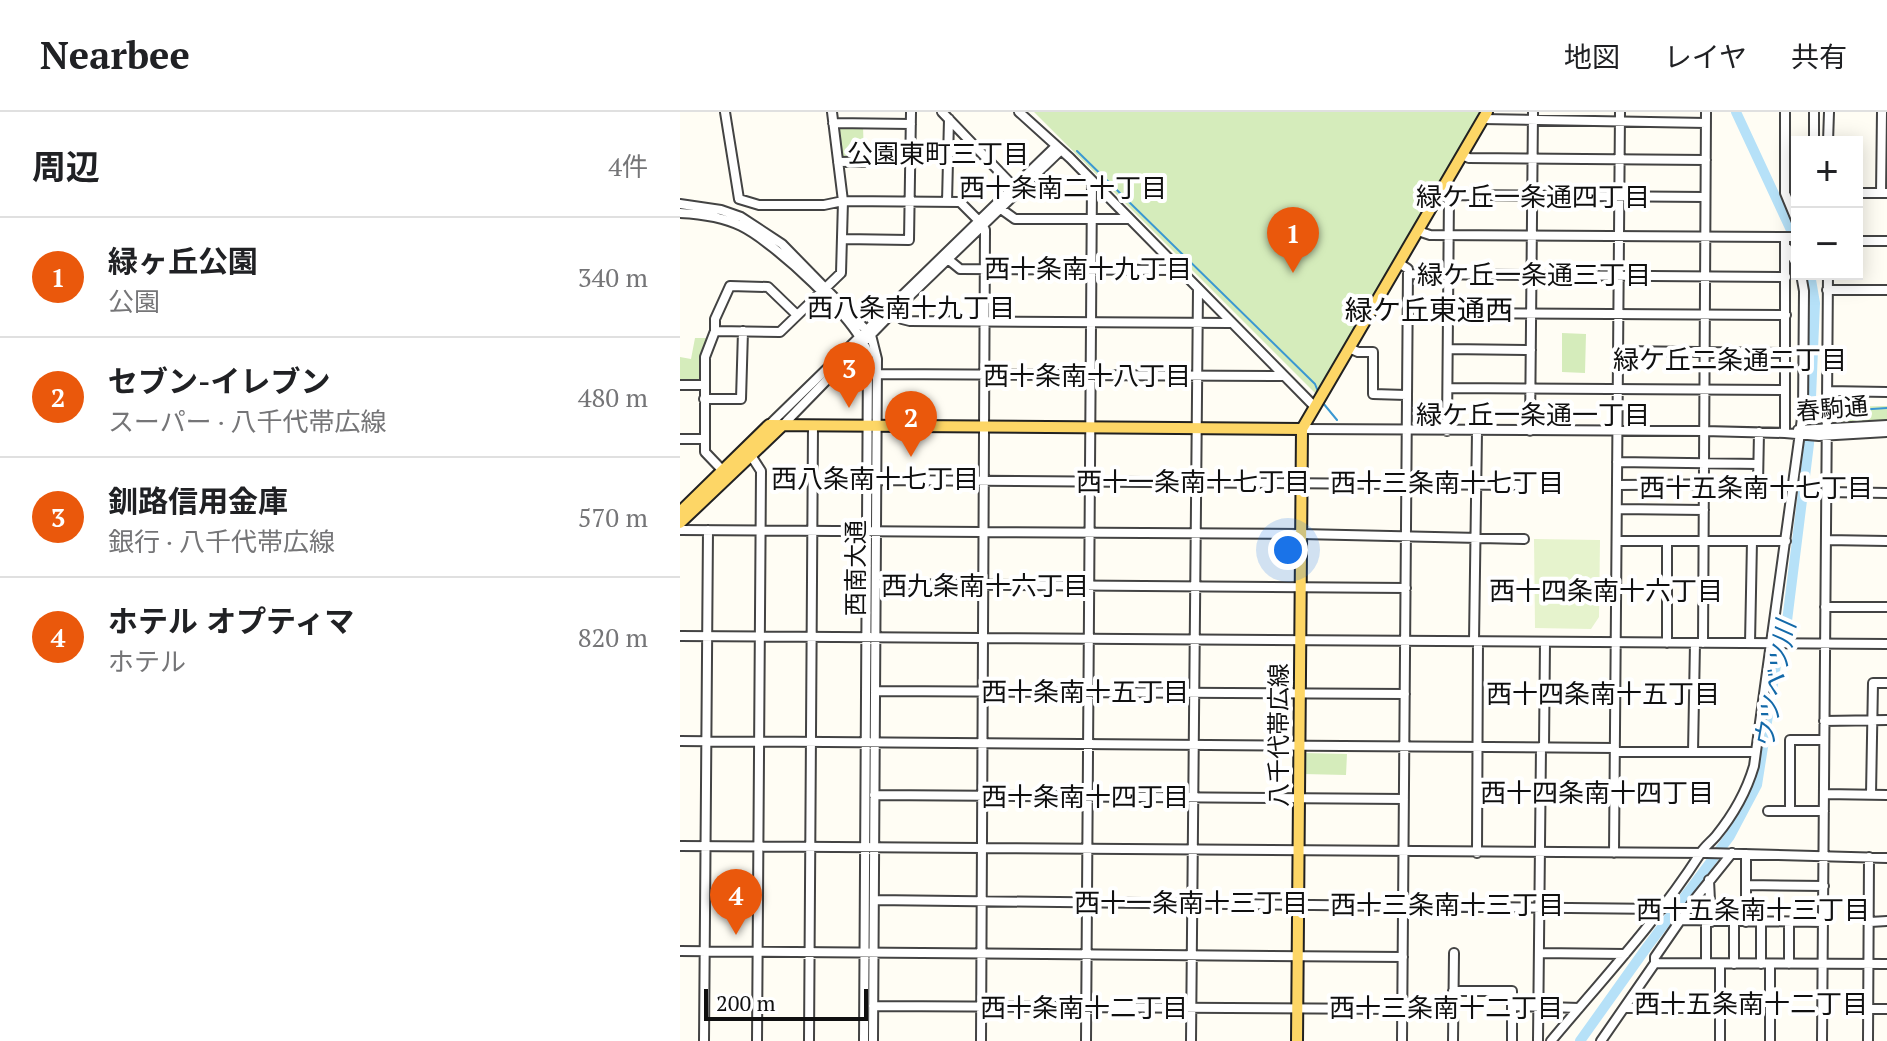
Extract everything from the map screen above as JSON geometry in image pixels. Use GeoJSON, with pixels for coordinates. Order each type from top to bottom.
{"type":"FeatureCollection","features":[{"type":"Feature","properties":{"kind":"main road","name":"八千代帯広線"},"geometry":{"type":"LineString","coordinates":[[1297,1041],[1302,429],[1418,231],[1445,193],[1462,155],[1485,116]]}},
{"type":"Feature","properties":{"kind":"main road"},"geometry":{"type":"LineString","coordinates":[[680,523],[769,425],[1302,429]]}},
{"type":"Feature","properties":{"kind":"main road"},"geometry":{"type":"LineString","coordinates":[[680,512],[782,426]]}},
{"type":"Feature","properties":{"kind":"street"},"geometry":{"type":"LineString","coordinates":[[725,112],[739,199],[759,205],[824,205],[843,201],[960,202],[981,223],[986,237],[981,1041]]}},
{"type":"Feature","properties":{"kind":"street"},"geometry":{"type":"LineString","coordinates":[[715,331],[780,332],[842,269],[843,201],[832,112]]}},
{"type":"Feature","properties":{"kind":"street"},"geometry":{"type":"LineString","coordinates":[[843,239],[909,240],[911,112]]}},
{"type":"Feature","properties":{"kind":"street"},"geometry":{"type":"LineString","coordinates":[[1019,112],[1315,407]]}},
{"type":"Feature","properties":{"kind":"street"},"geometry":{"type":"LineString","coordinates":[[1693,752],[1704,541],[1706,112]]}},
{"type":"Feature","properties":{"kind":"street"},"geometry":{"type":"LineString","coordinates":[[1785,112],[1785,193],[1791,208]]}},
{"type":"Feature","properties":{"kind":"street"},"geometry":{"type":"LineString","coordinates":[[1814,112],[1814,136]]}},
{"type":"Feature","properties":{"kind":"street"},"geometry":{"type":"LineString","coordinates":[[1828,136],[1829,112]]}},
{"type":"Feature","properties":{"kind":"street"},"geometry":{"type":"LineString","coordinates":[[1863,193],[1884,193],[1882,112]]}},
{"type":"Feature","properties":{"kind":"street"},"geometry":{"type":"LineString","coordinates":[[945,116],[1016,188]]}},
{"type":"Feature","properties":{"kind":"street"},"geometry":{"type":"LineString","coordinates":[[945,116],[947,202]]}},
{"type":"Feature","properties":{"kind":"street"},"geometry":{"type":"LineString","coordinates":[[1485,116],[1620,117],[1706,123]]}},
{"type":"Feature","properties":{"kind":"street"},"geometry":{"type":"LineString","coordinates":[[1530,431],[1533,116]]}},
{"type":"Feature","properties":{"kind":"street"},"geometry":{"type":"LineString","coordinates":[[1614,853],[1620,117]]}},
{"type":"Feature","properties":{"kind":"street"},"geometry":{"type":"LineString","coordinates":[[833,123],[911,124]]}},
{"type":"Feature","properties":{"kind":"street"},"geometry":{"type":"LineString","coordinates":[[782,426],[892,309],[1058,148]]}},
{"type":"Feature","properties":{"kind":"street"},"geometry":{"type":"LineString","coordinates":[[1462,155],[1469,158],[1706,160]]}},
{"type":"Feature","properties":{"kind":"street"},"geometry":{"type":"LineString","coordinates":[[838,162],[911,161]]}},
{"type":"Feature","properties":{"kind":"street"},"geometry":{"type":"LineString","coordinates":[[1086,1041],[1092,182]]}},
{"type":"Feature","properties":{"kind":"street"},"geometry":{"type":"LineString","coordinates":[[981,223],[1001,209],[1016,188]]}},
{"type":"Feature","properties":{"kind":"street"},"geometry":{"type":"LineString","coordinates":[[1447,431],[1449,235],[1445,193],[1705,197]]}},
{"type":"Feature","properties":{"kind":"street"},"geometry":{"type":"LineString","coordinates":[[680,204],[721,210],[761,228],[782,244],[866,336]]}},
{"type":"Feature","properties":{"kind":"street"},"geometry":{"type":"LineString","coordinates":[[1001,209],[1015,219],[1129,219]]}},
{"type":"Feature","properties":{"kind":"street"},"geometry":{"type":"LineString","coordinates":[[680,213],[716,218],[748,230],[823,290]]}},
{"type":"Feature","properties":{"kind":"street"},"geometry":{"type":"LineString","coordinates":[[1418,231],[1430,235],[1789,239],[1785,433]]}},
{"type":"Feature","properties":{"kind":"street"},"geometry":{"type":"LineString","coordinates":[[1863,241],[1887,241]]}},
{"type":"Feature","properties":{"kind":"street"},"geometry":{"type":"LineString","coordinates":[[946,257],[960,269],[1179,270]]}},
{"type":"Feature","properties":{"kind":"street"},"geometry":{"type":"LineString","coordinates":[[1399,263],[1408,269],[1402,1041]]}},
{"type":"Feature","properties":{"kind":"street"},"geometry":{"type":"LineString","coordinates":[[1408,274],[1786,277]]}},
{"type":"Feature","properties":{"kind":"street"},"geometry":{"type":"LineString","coordinates":[[1551,1041],[1662,909],[1741,803],[1749,782],[1802,433],[1802,280]]}},
{"type":"Feature","properties":{"kind":"street"},"geometry":{"type":"LineString","coordinates":[[1822,1041],[1826,540],[1823,433],[1827,391],[1828,280]]}},
{"type":"Feature","properties":{"kind":"street"},"geometry":{"type":"LineString","coordinates":[[725,473],[705,452],[704,385],[705,357],[715,331],[715,319],[730,286],[768,287],[797,315]]}},
{"type":"Feature","properties":{"kind":"street"},"geometry":{"type":"LineString","coordinates":[[1191,1041],[1198,289]]}},
{"type":"Feature","properties":{"kind":"street"},"geometry":{"type":"LineString","coordinates":[[1827,290],[1887,290]]}},
{"type":"Feature","properties":{"kind":"street"},"geometry":{"type":"LineString","coordinates":[[892,309],[902,319],[910,321],[1230,323]]}},
{"type":"Feature","properties":{"kind":"street"},"geometry":{"type":"LineString","coordinates":[[1448,313],[1786,315]]}},
{"type":"Feature","properties":{"kind":"street"},"geometry":{"type":"LineString","coordinates":[[704,399],[741,399],[743,331]]}},
{"type":"Feature","properties":{"kind":"street"},"geometry":{"type":"LineString","coordinates":[[769,425],[866,336]]}},
{"type":"Feature","properties":{"kind":"street","name":"西南大通"},"geometry":{"type":"LineString","coordinates":[[866,336],[877,359],[873,426],[869,953],[873,1041]]}},
{"type":"Feature","properties":{"kind":"street","name":"西南大通"},"geometry":{"type":"LineString","coordinates":[[864,1041],[874,900],[870,848],[875,691],[871,637],[876,584],[872,532],[876,480],[866,336]]}},
{"type":"Feature","properties":{"kind":"street"},"geometry":{"type":"LineString","coordinates":[[1349,348],[1358,352],[1373,352],[1373,394],[1406,395]]}},
{"type":"Feature","properties":{"kind":"street"},"geometry":{"type":"LineString","coordinates":[[1448,349],[1531,350]]}},
{"type":"Feature","properties":{"kind":"street"},"geometry":{"type":"LineString","coordinates":[[1618,351],[1785,353]]}},
{"type":"Feature","properties":{"kind":"street"},"geometry":{"type":"LineString","coordinates":[[877,374],[1283,376]]}},
{"type":"Feature","properties":{"kind":"street"},"geometry":{"type":"LineString","coordinates":[[680,385],[704,385]]}},
{"type":"Feature","properties":{"kind":"street"},"geometry":{"type":"LineString","coordinates":[[1448,388],[1785,390]]}},
{"type":"Feature","properties":{"kind":"street"},"geometry":{"type":"LineString","coordinates":[[1827,391],[1887,392]]}},
{"type":"Feature","properties":{"kind":"street","name":"春駒通"},"geometry":{"type":"LineString","coordinates":[[1823,433],[1887,425]]}},
{"type":"Feature","properties":{"kind":"street"},"geometry":{"type":"LineString","coordinates":[[809,1041],[813,426]]}},
{"type":"Feature","properties":{"kind":"street","name":"春駒通"},"geometry":{"type":"LineString","coordinates":[[1302,429],[1887,432]]}},
{"type":"Feature","properties":{"kind":"street"},"geometry":{"type":"LineString","coordinates":[[1477,431],[1477,853]]}},
{"type":"Feature","properties":{"kind":"street"},"geometry":{"type":"LineString","coordinates":[[1617,485],[1758,484],[1759,432]]}},
{"type":"Feature","properties":{"kind":"street"},"geometry":{"type":"LineString","coordinates":[[680,439],[704,439]]}},
{"type":"Feature","properties":{"kind":"street"},"geometry":{"type":"LineString","coordinates":[[750,454],[761,471],[757,1041]]}},
{"type":"Feature","properties":{"kind":"street"},"geometry":{"type":"LineString","coordinates":[[1617,462],[1758,464]]}},
{"type":"Feature","properties":{"kind":"street"},"geometry":{"type":"LineString","coordinates":[[876,480],[1519,485]]}},
{"type":"Feature","properties":{"kind":"street"},"geometry":{"type":"LineString","coordinates":[[1826,492],[1887,493]]}},
{"type":"Feature","properties":{"kind":"street"},"geometry":{"type":"LineString","coordinates":[[1617,509],[1704,510]]}},
{"type":"Feature","properties":{"kind":"street"},"geometry":{"type":"LineString","coordinates":[[680,530],[1301,534],[1524,539]]}},
{"type":"Feature","properties":{"kind":"street"},"geometry":{"type":"LineString","coordinates":[[704,1041],[708,530]]}},
{"type":"Feature","properties":{"kind":"street"},"geometry":{"type":"LineString","coordinates":[[1826,540],[1887,541]]}},
{"type":"Feature","properties":{"kind":"street"},"geometry":{"type":"LineString","coordinates":[[1617,541],[1786,541]]}},
{"type":"Feature","properties":{"kind":"street"},"geometry":{"type":"LineString","coordinates":[[1667,541],[1667,643]]}},
{"type":"Feature","properties":{"kind":"street"},"geometry":{"type":"LineString","coordinates":[[1750,643],[1752,541]]}},
{"type":"Feature","properties":{"kind":"street"},"geometry":{"type":"LineString","coordinates":[[876,584],[1406,588]]}},
{"type":"Feature","properties":{"kind":"street"},"geometry":{"type":"LineString","coordinates":[[1825,607],[1887,607]]}},
{"type":"Feature","properties":{"kind":"street"},"geometry":{"type":"LineString","coordinates":[[680,636],[1887,644]]}},
{"type":"Feature","properties":{"kind":"street"},"geometry":{"type":"LineString","coordinates":[[1538,1041],[1545,642]]}},
{"type":"Feature","properties":{"kind":"street"},"geometry":{"type":"LineString","coordinates":[[1871,794],[1873,683],[1887,683]]}},
{"type":"Feature","properties":{"kind":"street"},"geometry":{"type":"LineString","coordinates":[[875,691],[1405,694]]}},
{"type":"Feature","properties":{"kind":"street"},"geometry":{"type":"LineString","coordinates":[[1824,721],[1887,720]]}},
{"type":"Feature","properties":{"kind":"street"},"geometry":{"type":"LineString","coordinates":[[1790,811],[1790,740],[1824,740]]}},
{"type":"Feature","properties":{"kind":"street"},"geometry":{"type":"LineString","coordinates":[[680,741],[1542,747],[1755,752]]}},
{"type":"Feature","properties":{"kind":"street"},"geometry":{"type":"LineString","coordinates":[[1824,794],[1887,795]]}},
{"type":"Feature","properties":{"kind":"street"},"geometry":{"type":"LineString","coordinates":[[874,795],[1404,799]]}},
{"type":"Feature","properties":{"kind":"street"},"geometry":{"type":"LineString","coordinates":[[1768,811],[1824,811]]}},
{"type":"Feature","properties":{"kind":"street"},"geometry":{"type":"LineString","coordinates":[[680,846],[1729,853],[1887,858]]}},
{"type":"Feature","properties":{"kind":"street"},"geometry":{"type":"LineString","coordinates":[[1601,1041],[1655,963],[1655,957],[1680,920],[1729,853]]}},
{"type":"Feature","properties":{"kind":"street"},"geometry":{"type":"LineString","coordinates":[[1746,854],[1746,922]]}},
{"type":"Feature","properties":{"kind":"street"},"geometry":{"type":"LineString","coordinates":[[1868,1041],[1869,857]]}},
{"type":"Feature","properties":{"kind":"street"},"geometry":{"type":"LineString","coordinates":[[1706,963],[1709,880]]}},
{"type":"Feature","properties":{"kind":"street"},"geometry":{"type":"LineString","coordinates":[[1746,885],[1824,886]]}},
{"type":"Feature","properties":{"kind":"street"},"geometry":{"type":"LineString","coordinates":[[874,900],[1540,905],[1662,909]]}},
{"type":"Feature","properties":{"kind":"street"},"geometry":{"type":"LineString","coordinates":[[1680,920],[1823,922]]}},
{"type":"Feature","properties":{"kind":"street"},"geometry":{"type":"LineString","coordinates":[[1870,922],[1887,921]]}},
{"type":"Feature","properties":{"kind":"street"},"geometry":{"type":"LineString","coordinates":[[1734,922],[1734,964]]}},
{"type":"Feature","properties":{"kind":"street"},"geometry":{"type":"LineString","coordinates":[[1761,922],[1770,1041]]}},
{"type":"Feature","properties":{"kind":"street"},"geometry":{"type":"LineString","coordinates":[[1789,922],[1789,964]]}},
{"type":"Feature","properties":{"kind":"street"},"geometry":{"type":"LineString","coordinates":[[680,951],[1403,957]]}},
{"type":"Feature","properties":{"kind":"street"},"geometry":{"type":"LineString","coordinates":[[1453,1041],[1454,953]]}},
{"type":"Feature","properties":{"kind":"street"},"geometry":{"type":"LineString","coordinates":[[1539,953],[1625,954]]}},
{"type":"Feature","properties":{"kind":"street"},"geometry":{"type":"LineString","coordinates":[[1655,963],[1887,964]]}},
{"type":"Feature","properties":{"kind":"street"},"geometry":{"type":"LineString","coordinates":[[1720,964],[1720,1041]]}},
{"type":"Feature","properties":{"kind":"street"},"geometry":{"type":"LineString","coordinates":[[1453,991],[1512,991],[1512,1041]]}},
{"type":"Feature","properties":{"kind":"street"},"geometry":{"type":"LineString","coordinates":[[873,1006],[1403,1009]]}},
{"type":"Feature","properties":{"kind":"street"},"geometry":{"type":"LineString","coordinates":[[1512,1006],[1579,1008]]}},
{"type":"Feature","properties":{"kind":"street"},"geometry":{"type":"LineString","coordinates":[[1624,1008],[1721,1008]]}},
{"type":"Feature","properties":{"kind":"street"},"geometry":{"type":"LineString","coordinates":[[1869,1009],[1887,1009]]}},
{"type":"Feature","properties":{"kind":"green space"},"geometry":{"type":"Polygon","coordinates":[[[1034,112],[1485,112],[1318,396],[1034,112]]]}},
{"type":"Feature","properties":{"kind":"green space"},"geometry":{"type":"Polygon","coordinates":[[[836,126],[863,126],[864,158],[841,158],[836,126]]]}},
{"type":"Feature","properties":{"kind":"green space"},"geometry":{"type":"Polygon","coordinates":[[[1562,333],[1586,334],[1585,373],[1562,372],[1562,333]]]}},
{"type":"Feature","properties":{"kind":"green space"},"geometry":{"type":"Polygon","coordinates":[[[695,338],[710,338],[701,382],[680,382],[680,357],[691,359],[695,338]]]}},
{"type":"Feature","properties":{"kind":"green space"},"geometry":{"type":"Polygon","coordinates":[[[1887,406],[1887,422],[1840,424],[1839,407],[1887,406]]]}},
{"type":"Feature","properties":{"kind":"green space"},"geometry":{"type":"Polygon","coordinates":[[[1534,539],[1600,540],[1599,617],[1591,629],[1535,628],[1534,539]]]}},
{"type":"Feature","properties":{"kind":"green space"},"geometry":{"type":"Polygon","coordinates":[[[1304,753],[1347,754],[1346,775],[1303,774],[1304,753]]]}},
{"type":"Feature","properties":{"kind":"waterway","name":"ウツベツ川"},"geometry":{"type":"LineString","coordinates":[[1736,112],[1791,230]]}},
{"type":"Feature","properties":{"kind":"waterway"},"geometry":{"type":"LineString","coordinates":[[1077,151],[1315,384],[1319,394]]}},
{"type":"Feature","properties":{"kind":"waterway","name":"ウツベツ川"},"geometry":{"type":"LineString","coordinates":[[1580,1041],[1730,836],[1757,785],[1776,665],[1786,629],[1809,444],[1815,303],[1811,280]]}},
{"type":"Feature","properties":{"kind":"waterway"},"geometry":{"type":"LineString","coordinates":[[1323,403],[1337,420]]}},
{"type":"Feature","properties":{"kind":"waterway"},"geometry":{"type":"LineString","coordinates":[[1828,412],[1887,408]]}},
{"type":"Feature","properties":{"kind":"waterway"},"geometry":{"type":"LineString","coordinates":[[1811,416],[1822,413]]}},
{"type":"Feature","properties":{"kind":"place","name":"緑ヶ丘公園"},"geometry":{"type":"Point","coordinates":[1293,273]}},
{"type":"Feature","properties":{"kind":"place","name":"釧路信用金庫"},"geometry":{"type":"Point","coordinates":[849,408]}},
{"type":"Feature","properties":{"kind":"place","name":"セブン-イレブン"},"geometry":{"type":"Point","coordinates":[911,457]}},
{"type":"Feature","properties":{"kind":"place","name":"ホテル オプティマ"},"geometry":{"type":"Point","coordinates":[736,935]}},
{"type":"Feature","properties":{"kind":"district","name":"公園東町三丁目"},"geometry":{"type":"Point","coordinates":[938,154]}},
{"type":"Feature","properties":{"kind":"district","name":"西十条南二十丁目"},"geometry":{"type":"Point","coordinates":[1063,188]}},
{"type":"Feature","properties":{"kind":"district","name":"緑ケ丘一条通四丁目"},"geometry":{"type":"Point","coordinates":[1533,197]}},
{"type":"Feature","properties":{"kind":"district","name":"西十条南十九丁目"},"geometry":{"type":"Point","coordinates":[1088,269]}},
{"type":"Feature","properties":{"kind":"district","name":"緑ケ丘一条通三丁目"},"geometry":{"type":"Point","coordinates":[1534,275]}},
{"type":"Feature","properties":{"kind":"district","name":"西八条南十九丁目"},"geometry":{"type":"Point","coordinates":[911,308]}},
{"type":"Feature","properties":{"kind":"district","name":"緑ケ丘東通西"},"geometry":{"type":"Point","coordinates":[1429,310]}},
{"type":"Feature","properties":{"kind":"district","name":"緑ケ丘二条通二丁目"},"geometry":{"type":"Point","coordinates":[1730,360]}},
{"type":"Feature","properties":{"kind":"district","name":"西十条南十八丁目"},"geometry":{"type":"Point","coordinates":[1087,376]}},
{"type":"Feature","properties":{"kind":"district","name":"緑ケ丘一条通一丁目"},"geometry":{"type":"Point","coordinates":[1533,415]}},
{"type":"Feature","properties":{"kind":"district","name":"西八条南十七丁目"},"geometry":{"type":"Point","coordinates":[875,479]}},
{"type":"Feature","properties":{"kind":"district","name":"西十一条南十七丁目"},"geometry":{"type":"Point","coordinates":[1193,482]}},
{"type":"Feature","properties":{"kind":"district","name":"西十三条南十七丁目"},"geometry":{"type":"Point","coordinates":[1447,483]}},
{"type":"Feature","properties":{"kind":"district","name":"西十五条南十七丁目"},"geometry":{"type":"Point","coordinates":[1756,488]}},
{"type":"Feature","properties":{"kind":"district","name":"西九条南十六丁目"},"geometry":{"type":"Point","coordinates":[985,586]}},
{"type":"Feature","properties":{"kind":"district","name":"西十四条南十六丁目"},"geometry":{"type":"Point","coordinates":[1606,591]}},
{"type":"Feature","properties":{"kind":"district","name":"西十条南十五丁目"},"geometry":{"type":"Point","coordinates":[1085,692]}},
{"type":"Feature","properties":{"kind":"district","name":"西十四条南十五丁目"},"geometry":{"type":"Point","coordinates":[1603,694]}},
{"type":"Feature","properties":{"kind":"district","name":"西十四条南十四丁目"},"geometry":{"type":"Point","coordinates":[1597,793]}},
{"type":"Feature","properties":{"kind":"district","name":"西十条南十四丁目"},"geometry":{"type":"Point","coordinates":[1085,797]}},
{"type":"Feature","properties":{"kind":"district","name":"西十一条南十三丁目"},"geometry":{"type":"Point","coordinates":[1191,903]}},
{"type":"Feature","properties":{"kind":"district","name":"西十三条南十三丁目"},"geometry":{"type":"Point","coordinates":[1447,905]}},
{"type":"Feature","properties":{"kind":"district","name":"西十五条南十三丁目"},"geometry":{"type":"Point","coordinates":[1753,910]}},
{"type":"Feature","properties":{"kind":"district","name":"西十五条南十二丁目"},"geometry":{"type":"Point","coordinates":[1751,1004]}},
{"type":"Feature","properties":{"kind":"district","name":"西十条南十二丁目"},"geometry":{"type":"Point","coordinates":[1084,1008]}},
{"type":"Feature","properties":{"kind":"district","name":"西十三条南十二丁目"},"geometry":{"type":"Point","coordinates":[1446,1008]}}]}
